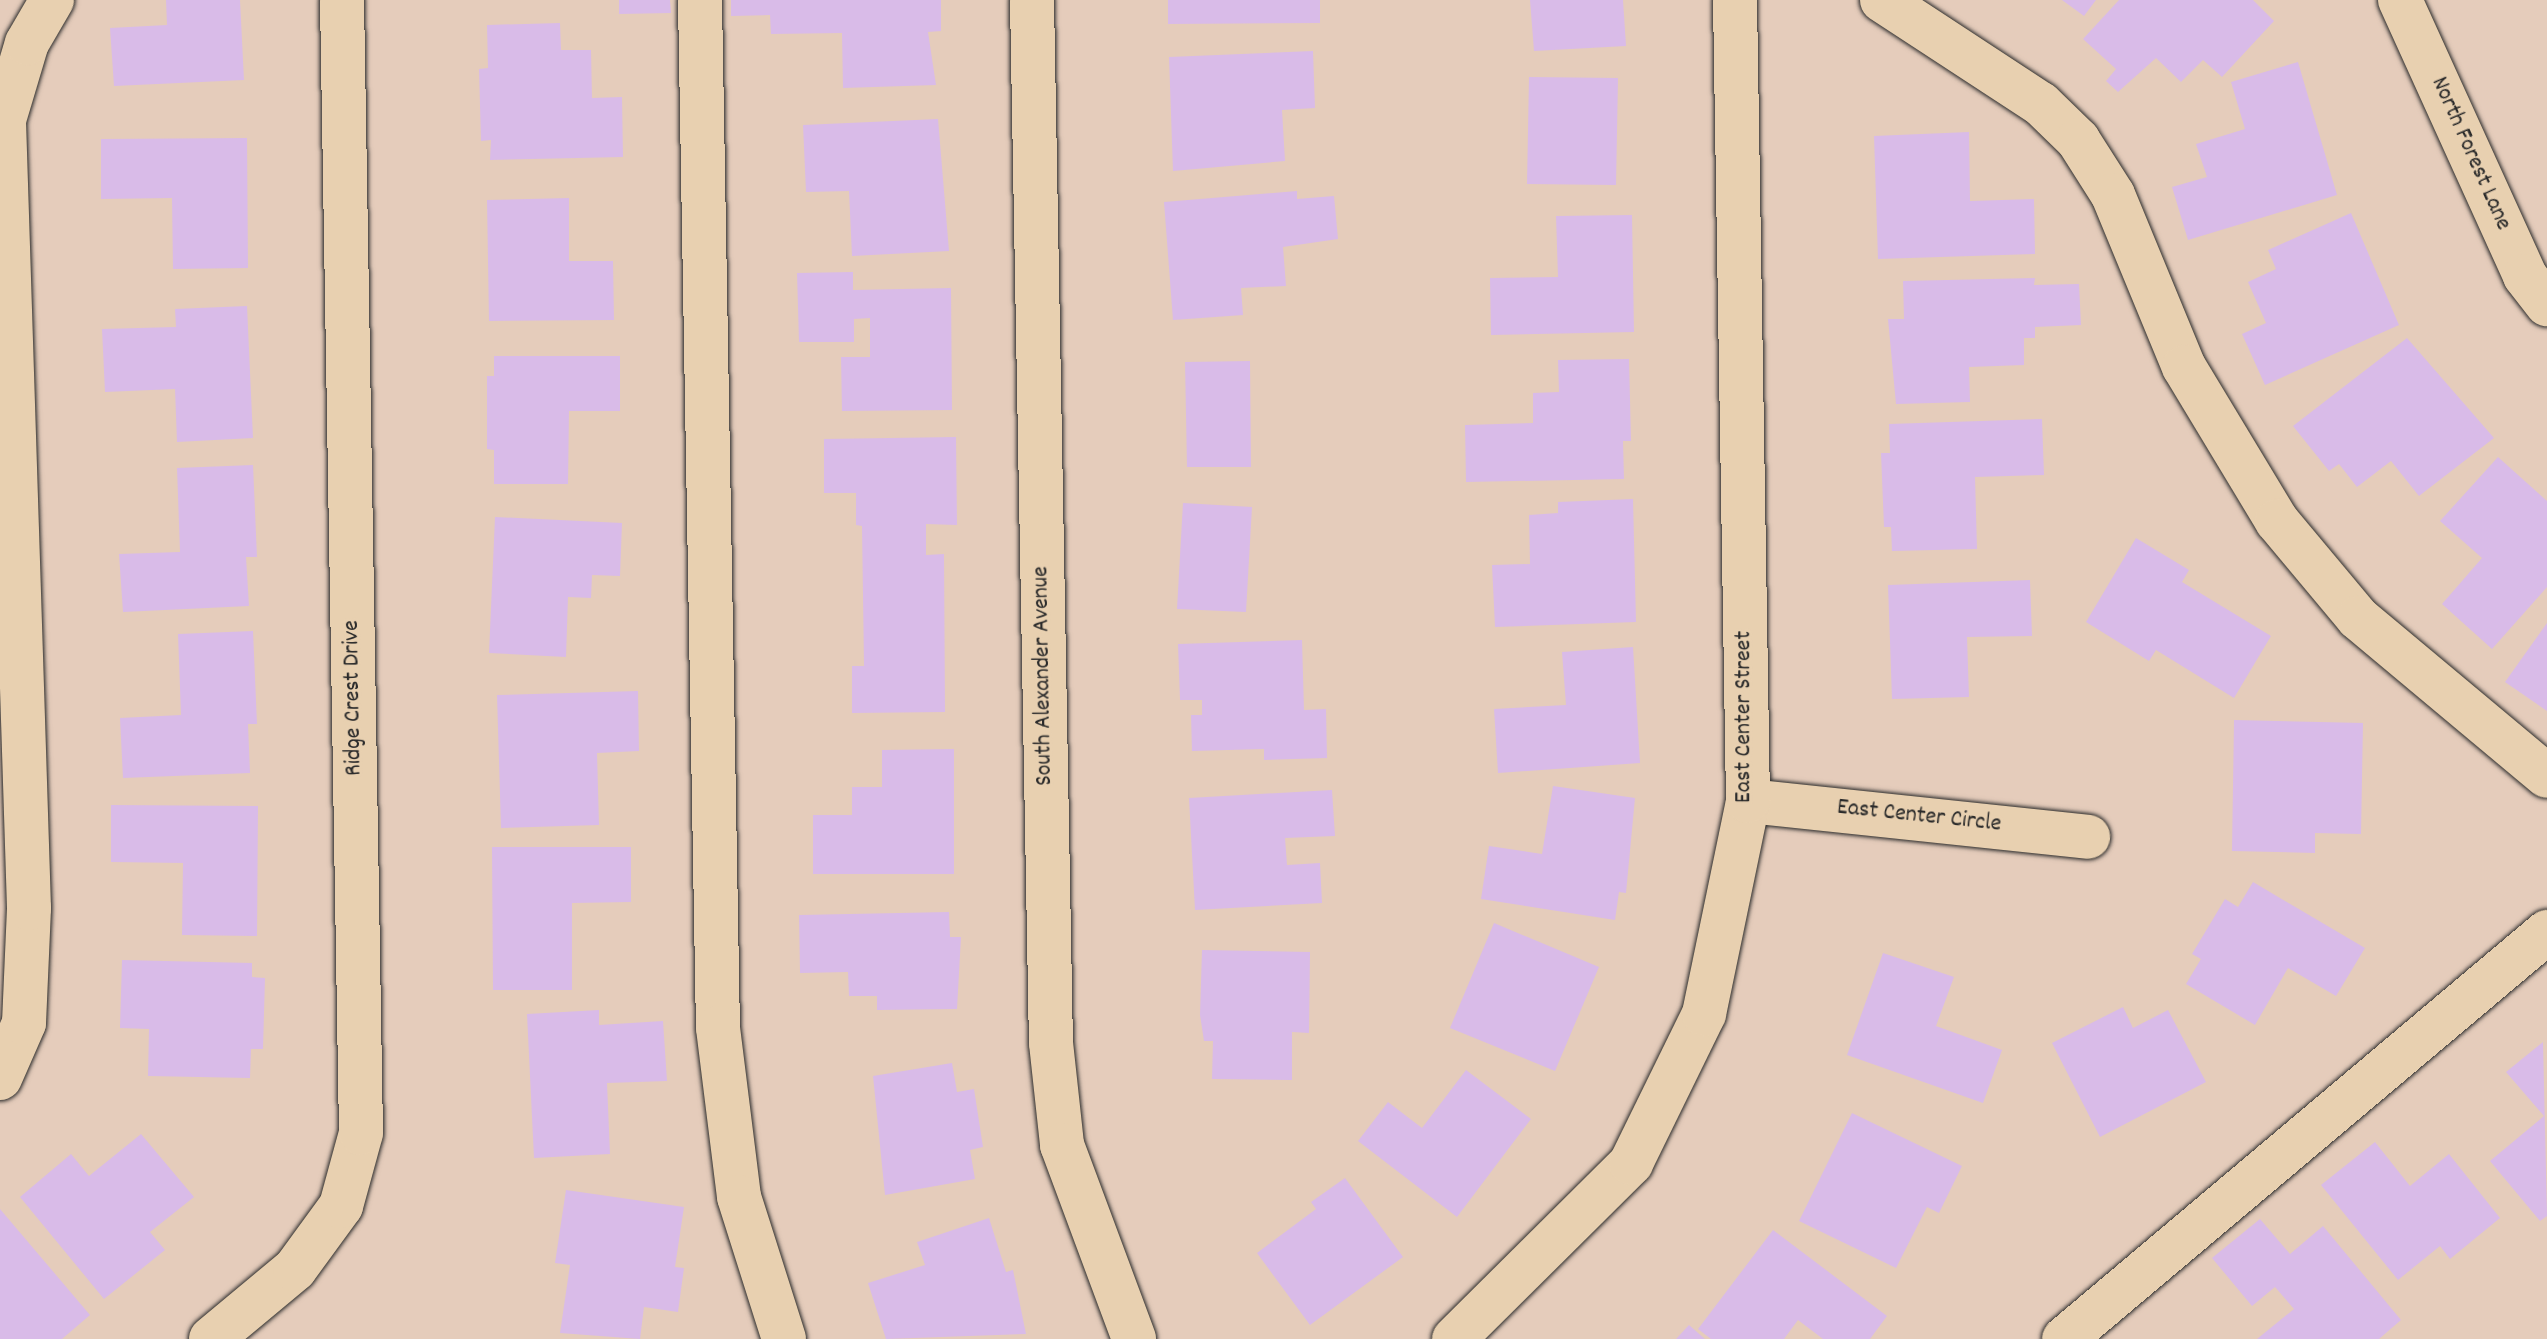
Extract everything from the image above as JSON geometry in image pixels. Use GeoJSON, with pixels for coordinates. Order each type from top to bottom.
{"type":"FeatureCollection","features":[{"type":"Feature","properties":{"kind":"street"},"geometry":{"type":"LineString","coordinates":[[0,1078],[24,1023],[29,908],[4,199],[4,120],[27,43],[52,0]]}},
{"type":"Feature","properties":{"kind":"street","name":"Ridge Crest Drive"},"geometry":{"type":"LineString","coordinates":[[211,1339],[295,1269],[341,1206],[361,1133],[342,0]]}},
{"type":"Feature","properties":{"kind":"street"},"geometry":{"type":"LineString","coordinates":[[700,0],[718,1028],[739,1197],[784,1339]]}},
{"type":"Feature","properties":{"kind":"street","name":"South Alexander Avenue"},"geometry":{"type":"LineString","coordinates":[[1032,0],[1051,1043],[1062,1145],[1134,1339]]}},
{"type":"Feature","properties":{"kind":"street","name":"East Center Street"},"geometry":{"type":"LineString","coordinates":[[1454,1339],[1631,1163],[1704,1014],[1748,801],[1735,0]]}},
{"type":"Feature","properties":{"kind":"street"},"geometry":{"type":"LineString","coordinates":[[1882,0],[2041,104],[2078,140],[2119,207],[2184,367],[2277,521],[2375,634],[2547,776]]}},
{"type":"Feature","properties":{"kind":"street","name":"North Forest Lane"},"geometry":{"type":"LineString","coordinates":[[2400,0],[2525,276],[2547,304]]}},
{"type":"Feature","properties":{"kind":"street","name":"East Center Circle"},"geometry":{"type":"LineString","coordinates":[[1748,801],[2088,837]]}},
{"type":"Feature","properties":{"kind":"street"},"geometry":{"type":"LineString","coordinates":[[2064,1339],[2547,932]]}},
{"type":"Feature","properties":{"kind":"building"},"geometry":{"type":"Polygon","coordinates":[[[166,0],[240,0],[244,80],[114,86],[110,28],[167,25],[166,0]]]}},
{"type":"Feature","properties":{"kind":"building"},"geometry":{"type":"Polygon","coordinates":[[[619,0],[670,0],[671,13],[619,14],[619,0]]]}},
{"type":"Feature","properties":{"kind":"building"},"geometry":{"type":"Polygon","coordinates":[[[731,0],[941,0],[941,31],[928,32],[936,85],[843,88],[842,33],[771,34],[770,15],[731,16],[731,0]]]}},
{"type":"Feature","properties":{"kind":"building"},"geometry":{"type":"Polygon","coordinates":[[[1168,0],[1320,0],[1320,23],[1168,24],[1168,0]]]}},
{"type":"Feature","properties":{"kind":"building"},"geometry":{"type":"Polygon","coordinates":[[[1530,0],[1623,0],[1626,46],[1534,51],[1530,0]]]}},
{"type":"Feature","properties":{"kind":"building"},"geometry":{"type":"Polygon","coordinates":[[[2062,0],[2096,0],[2084,16],[2062,0]]]}},
{"type":"Feature","properties":{"kind":"building"},"geometry":{"type":"Polygon","coordinates":[[[2119,0],[2253,0],[2274,21],[2222,77],[2203,60],[2181,82],[2156,58],[2118,92],[2106,81],[2116,69],[2083,39],[2119,0]]]}},
{"type":"Feature","properties":{"kind":"building"},"geometry":{"type":"Polygon","coordinates":[[[560,23],[561,50],[591,50],[592,98],[622,97],[623,157],[490,160],[491,140],[481,141],[479,69],[488,68],[487,25],[560,23]]]}},
{"type":"Feature","properties":{"kind":"building"},"geometry":{"type":"Polygon","coordinates":[[[1313,51],[1315,108],[1282,110],[1285,161],[1173,171],[1169,57],[1313,51]]]}},
{"type":"Feature","properties":{"kind":"building"},"geometry":{"type":"Polygon","coordinates":[[[2298,62],[2337,195],[2188,240],[2172,187],[2207,177],[2196,144],[2245,129],[2231,82],[2298,62]]]}},
{"type":"Feature","properties":{"kind":"building"},"geometry":{"type":"Polygon","coordinates":[[[1529,77],[1618,78],[1616,185],[1527,184],[1529,77]]]}},
{"type":"Feature","properties":{"kind":"building"},"geometry":{"type":"Polygon","coordinates":[[[938,119],[949,251],[852,256],[849,191],[806,192],[803,125],[938,119]]]}},
{"type":"Feature","properties":{"kind":"building"},"geometry":{"type":"Polygon","coordinates":[[[1969,132],[1970,201],[2034,199],[2035,254],[1878,259],[1874,136],[1969,132]]]}},
{"type":"Feature","properties":{"kind":"building"},"geometry":{"type":"Polygon","coordinates":[[[247,138],[248,268],[173,269],[172,198],[101,199],[101,139],[247,138]]]}},
{"type":"Feature","properties":{"kind":"building"},"geometry":{"type":"Polygon","coordinates":[[[1297,191],[1297,199],[1334,196],[1338,239],[1283,247],[1286,286],[1241,288],[1243,315],[1173,320],[1164,202],[1297,191]]]}},
{"type":"Feature","properties":{"kind":"building"},"geometry":{"type":"Polygon","coordinates":[[[569,198],[569,261],[613,261],[614,320],[489,321],[487,200],[569,198]]]}},
{"type":"Feature","properties":{"kind":"building"},"geometry":{"type":"Polygon","coordinates":[[[2351,213],[2399,325],[2265,385],[2242,334],[2266,323],[2248,282],[2276,269],[2268,250],[2351,213]]]}},
{"type":"Feature","properties":{"kind":"building"},"geometry":{"type":"Polygon","coordinates":[[[1632,215],[1634,332],[1491,335],[1490,278],[1558,277],[1556,216],[1632,215]]]}},
{"type":"Feature","properties":{"kind":"building"},"geometry":{"type":"Polygon","coordinates":[[[853,272],[853,290],[951,288],[952,410],[842,411],[841,357],[870,357],[870,318],[854,319],[854,342],[799,342],[797,273],[853,272]]]}},
{"type":"Feature","properties":{"kind":"building"},"geometry":{"type":"Polygon","coordinates":[[[2035,278],[2034,285],[2079,284],[2081,325],[2035,327],[2035,338],[2024,338],[2024,365],[1969,367],[1970,402],[1896,404],[1888,319],[1904,319],[1903,281],[2035,278]]]}},
{"type":"Feature","properties":{"kind":"building"},"geometry":{"type":"Polygon","coordinates":[[[247,306],[253,438],[177,442],[175,389],[105,392],[102,329],[176,327],[175,309],[247,306]]]}},
{"type":"Feature","properties":{"kind":"building"},"geometry":{"type":"Polygon","coordinates":[[[2407,338],[2494,438],[2419,496],[2391,461],[2357,487],[2339,464],[2329,471],[2293,426],[2407,338]]]}},
{"type":"Feature","properties":{"kind":"building"},"geometry":{"type":"Polygon","coordinates":[[[494,356],[620,356],[620,411],[569,411],[568,484],[494,484],[494,450],[487,449],[487,376],[494,376],[494,356]]]}},
{"type":"Feature","properties":{"kind":"building"},"geometry":{"type":"Polygon","coordinates":[[[1629,359],[1631,441],[1623,441],[1624,479],[1466,482],[1465,425],[1533,423],[1533,393],[1559,392],[1558,360],[1629,359]]]}},
{"type":"Feature","properties":{"kind":"building"},"geometry":{"type":"Polygon","coordinates":[[[1250,361],[1251,467],[1187,467],[1185,362],[1250,361]]]}},
{"type":"Feature","properties":{"kind":"building"},"geometry":{"type":"Polygon","coordinates":[[[2042,419],[2044,475],[1975,477],[1977,549],[1892,551],[1891,527],[1884,527],[1881,453],[1890,453],[1889,424],[2042,419]]]}},
{"type":"Feature","properties":{"kind":"building"},"geometry":{"type":"Polygon","coordinates":[[[956,437],[957,525],[926,524],[926,555],[944,554],[945,712],[852,713],[852,666],[864,666],[862,526],[856,525],[856,493],[824,493],[824,439],[956,437]]]}},
{"type":"Feature","properties":{"kind":"building"},"geometry":{"type":"Polygon","coordinates":[[[2498,457],[2547,501],[2547,587],[2492,649],[2442,604],[2482,558],[2440,521],[2498,457]]]}},
{"type":"Feature","properties":{"kind":"building"},"geometry":{"type":"Polygon","coordinates":[[[253,465],[257,557],[246,557],[249,606],[123,612],[119,554],[180,552],[177,468],[253,465]]]}},
{"type":"Feature","properties":{"kind":"building"},"geometry":{"type":"Polygon","coordinates":[[[1633,499],[1636,622],[1495,627],[1492,565],[1530,564],[1529,515],[1558,513],[1558,502],[1633,499]]]}},
{"type":"Feature","properties":{"kind":"building"},"geometry":{"type":"Polygon","coordinates":[[[1183,503],[1252,507],[1246,612],[1177,609],[1183,503]]]}},
{"type":"Feature","properties":{"kind":"building"},"geometry":{"type":"Polygon","coordinates":[[[495,517],[622,523],[620,576],[592,575],[591,598],[568,597],[566,657],[489,653],[495,517]]]}},
{"type":"Feature","properties":{"kind":"building"},"geometry":{"type":"Polygon","coordinates":[[[2136,538],[2189,570],[2182,582],[2271,636],[2234,698],[2156,650],[2149,661],[2086,622],[2136,538]]]}},
{"type":"Feature","properties":{"kind":"building"},"geometry":{"type":"Polygon","coordinates":[[[2030,580],[2032,636],[1967,637],[1969,697],[1892,699],[1888,585],[2030,580]]]}},
{"type":"Feature","properties":{"kind":"building"},"geometry":{"type":"Polygon","coordinates":[[[2547,623],[2547,711],[2505,682],[2547,623]]]}},
{"type":"Feature","properties":{"kind":"building"},"geometry":{"type":"Polygon","coordinates":[[[253,631],[257,724],[248,724],[250,773],[123,778],[120,718],[181,715],[178,634],[253,631]]]}},
{"type":"Feature","properties":{"kind":"building"},"geometry":{"type":"Polygon","coordinates":[[[1302,640],[1304,710],[1326,709],[1327,758],[1264,760],[1264,749],[1192,751],[1191,715],[1202,715],[1202,700],[1180,700],[1178,644],[1302,640]]]}},
{"type":"Feature","properties":{"kind":"building"},"geometry":{"type":"Polygon","coordinates":[[[1633,647],[1640,763],[1498,773],[1494,709],[1566,705],[1562,652],[1633,647]]]}},
{"type":"Feature","properties":{"kind":"building"},"geometry":{"type":"Polygon","coordinates":[[[638,691],[639,751],[597,753],[599,825],[501,828],[497,695],[638,691]]]}},
{"type":"Feature","properties":{"kind":"building"},"geometry":{"type":"Polygon","coordinates":[[[2234,720],[2363,723],[2361,834],[2315,833],[2315,853],[2232,851],[2234,720]]]}},
{"type":"Feature","properties":{"kind":"building"},"geometry":{"type":"Polygon","coordinates":[[[954,749],[954,874],[813,874],[813,815],[852,815],[852,787],[882,787],[882,750],[954,749]]]}},
{"type":"Feature","properties":{"kind":"building"},"geometry":{"type":"Polygon","coordinates":[[[1553,786],[1635,798],[1626,893],[1619,892],[1615,920],[1481,899],[1489,846],[1542,854],[1553,786]]]}},
{"type":"Feature","properties":{"kind":"building"},"geometry":{"type":"Polygon","coordinates":[[[1332,790],[1335,836],[1285,838],[1287,865],[1320,863],[1322,903],[1195,910],[1189,798],[1332,790]]]}},
{"type":"Feature","properties":{"kind":"building"},"geometry":{"type":"Polygon","coordinates":[[[111,805],[258,806],[257,936],[182,935],[183,863],[111,862],[111,805]]]}},
{"type":"Feature","properties":{"kind":"building"},"geometry":{"type":"Polygon","coordinates":[[[492,847],[631,847],[631,902],[572,903],[572,990],[493,990],[492,847]]]}},
{"type":"Feature","properties":{"kind":"building"},"geometry":{"type":"Polygon","coordinates":[[[2253,882],[2365,948],[2336,996],[2288,968],[2255,1025],[2186,984],[2201,959],[2192,954],[2225,899],[2238,907],[2253,882]]]}},
{"type":"Feature","properties":{"kind":"building"},"geometry":{"type":"Polygon","coordinates":[[[949,912],[950,937],[961,937],[957,1009],[877,1010],[877,996],[849,996],[848,972],[800,973],[799,915],[949,912]]]}},
{"type":"Feature","properties":{"kind":"building"},"geometry":{"type":"Polygon","coordinates":[[[1494,923],[1599,967],[1555,1071],[1450,1028],[1494,923]]]}},
{"type":"Feature","properties":{"kind":"building"},"geometry":{"type":"Polygon","coordinates":[[[1202,950],[1310,952],[1309,1033],[1292,1032],[1292,1080],[1212,1079],[1213,1041],[1204,1041],[1200,1015],[1202,950]]]}},
{"type":"Feature","properties":{"kind":"building"},"geometry":{"type":"Polygon","coordinates":[[[1883,953],[1954,977],[1936,1026],[2002,1050],[1983,1103],[1847,1055],[1883,953]]]}},
{"type":"Feature","properties":{"kind":"building"},"geometry":{"type":"Polygon","coordinates":[[[122,960],[252,963],[252,977],[265,978],[263,1049],[251,1049],[250,1078],[148,1076],[149,1029],[120,1028],[122,960]]]}},
{"type":"Feature","properties":{"kind":"building"},"geometry":{"type":"Polygon","coordinates":[[[2123,1007],[2133,1028],[2168,1010],[2206,1082],[2100,1137],[2052,1043],[2123,1007]]]}},
{"type":"Feature","properties":{"kind":"building"},"geometry":{"type":"Polygon","coordinates":[[[599,1010],[599,1025],[663,1021],[667,1081],[607,1083],[610,1154],[534,1158],[527,1014],[599,1010]]]}},
{"type":"Feature","properties":{"kind":"building"},"geometry":{"type":"Polygon","coordinates":[[[2543,1042],[2547,1216],[2540,1221],[2490,1161],[2544,1116],[2506,1072],[2543,1042]]]}},
{"type":"Feature","properties":{"kind":"building"},"geometry":{"type":"Polygon","coordinates":[[[952,1063],[957,1092],[974,1089],[983,1147],[970,1150],[975,1179],[885,1195],[873,1076],[952,1063]]]}},
{"type":"Feature","properties":{"kind":"building"},"geometry":{"type":"Polygon","coordinates":[[[1466,1070],[1531,1119],[1457,1217],[1358,1141],[1388,1102],[1422,1128],[1466,1070]]]}},
{"type":"Feature","properties":{"kind":"building"},"geometry":{"type":"Polygon","coordinates":[[[1852,1113],[1962,1166],[1939,1213],[1927,1207],[1896,1268],[1799,1221],[1852,1113]]]}},
{"type":"Feature","properties":{"kind":"building"},"geometry":{"type":"Polygon","coordinates":[[[141,1134],[194,1197],[150,1232],[165,1250],[104,1299],[20,1197],[71,1154],[89,1176],[141,1134]]]}},
{"type":"Feature","properties":{"kind":"building"},"geometry":{"type":"Polygon","coordinates":[[[2375,1142],[2410,1186],[2449,1154],[2500,1218],[2450,1259],[2440,1246],[2398,1280],[2321,1185],[2375,1142]]]}},
{"type":"Feature","properties":{"kind":"building"},"geometry":{"type":"Polygon","coordinates":[[[1345,1178],[1403,1257],[1310,1325],[1257,1253],[1316,1209],[1311,1202],[1345,1178]]]}},
{"type":"Feature","properties":{"kind":"building"},"geometry":{"type":"Polygon","coordinates":[[[566,1190],[684,1207],[675,1267],[684,1268],[678,1312],[644,1307],[640,1339],[560,1333],[570,1265],[555,1263],[566,1190]]]}},
{"type":"Feature","properties":{"kind":"building"},"geometry":{"type":"Polygon","coordinates":[[[0,1209],[90,1315],[62,1339],[0,1339],[0,1209]]]}},
{"type":"Feature","properties":{"kind":"building"},"geometry":{"type":"Polygon","coordinates":[[[989,1218],[1006,1272],[1013,1270],[1026,1334],[886,1339],[868,1283],[925,1265],[917,1242],[989,1218]]]}},
{"type":"Feature","properties":{"kind":"building"},"geometry":{"type":"Polygon","coordinates":[[[2260,1219],[2290,1254],[2323,1226],[2401,1320],[2379,1339],[2257,1339],[2294,1309],[2275,1287],[2252,1306],[2212,1258],[2260,1219]]]}},
{"type":"Feature","properties":{"kind":"building"},"geometry":{"type":"Polygon","coordinates":[[[1773,1230],[1887,1316],[1870,1339],[1823,1339],[1798,1320],[1784,1339],[1711,1339],[1698,1329],[1773,1230]]]}},
{"type":"Feature","properties":{"kind":"building"},"geometry":{"type":"Polygon","coordinates":[[[1689,1325],[1705,1339],[1676,1339],[1689,1325]]]}}]}
